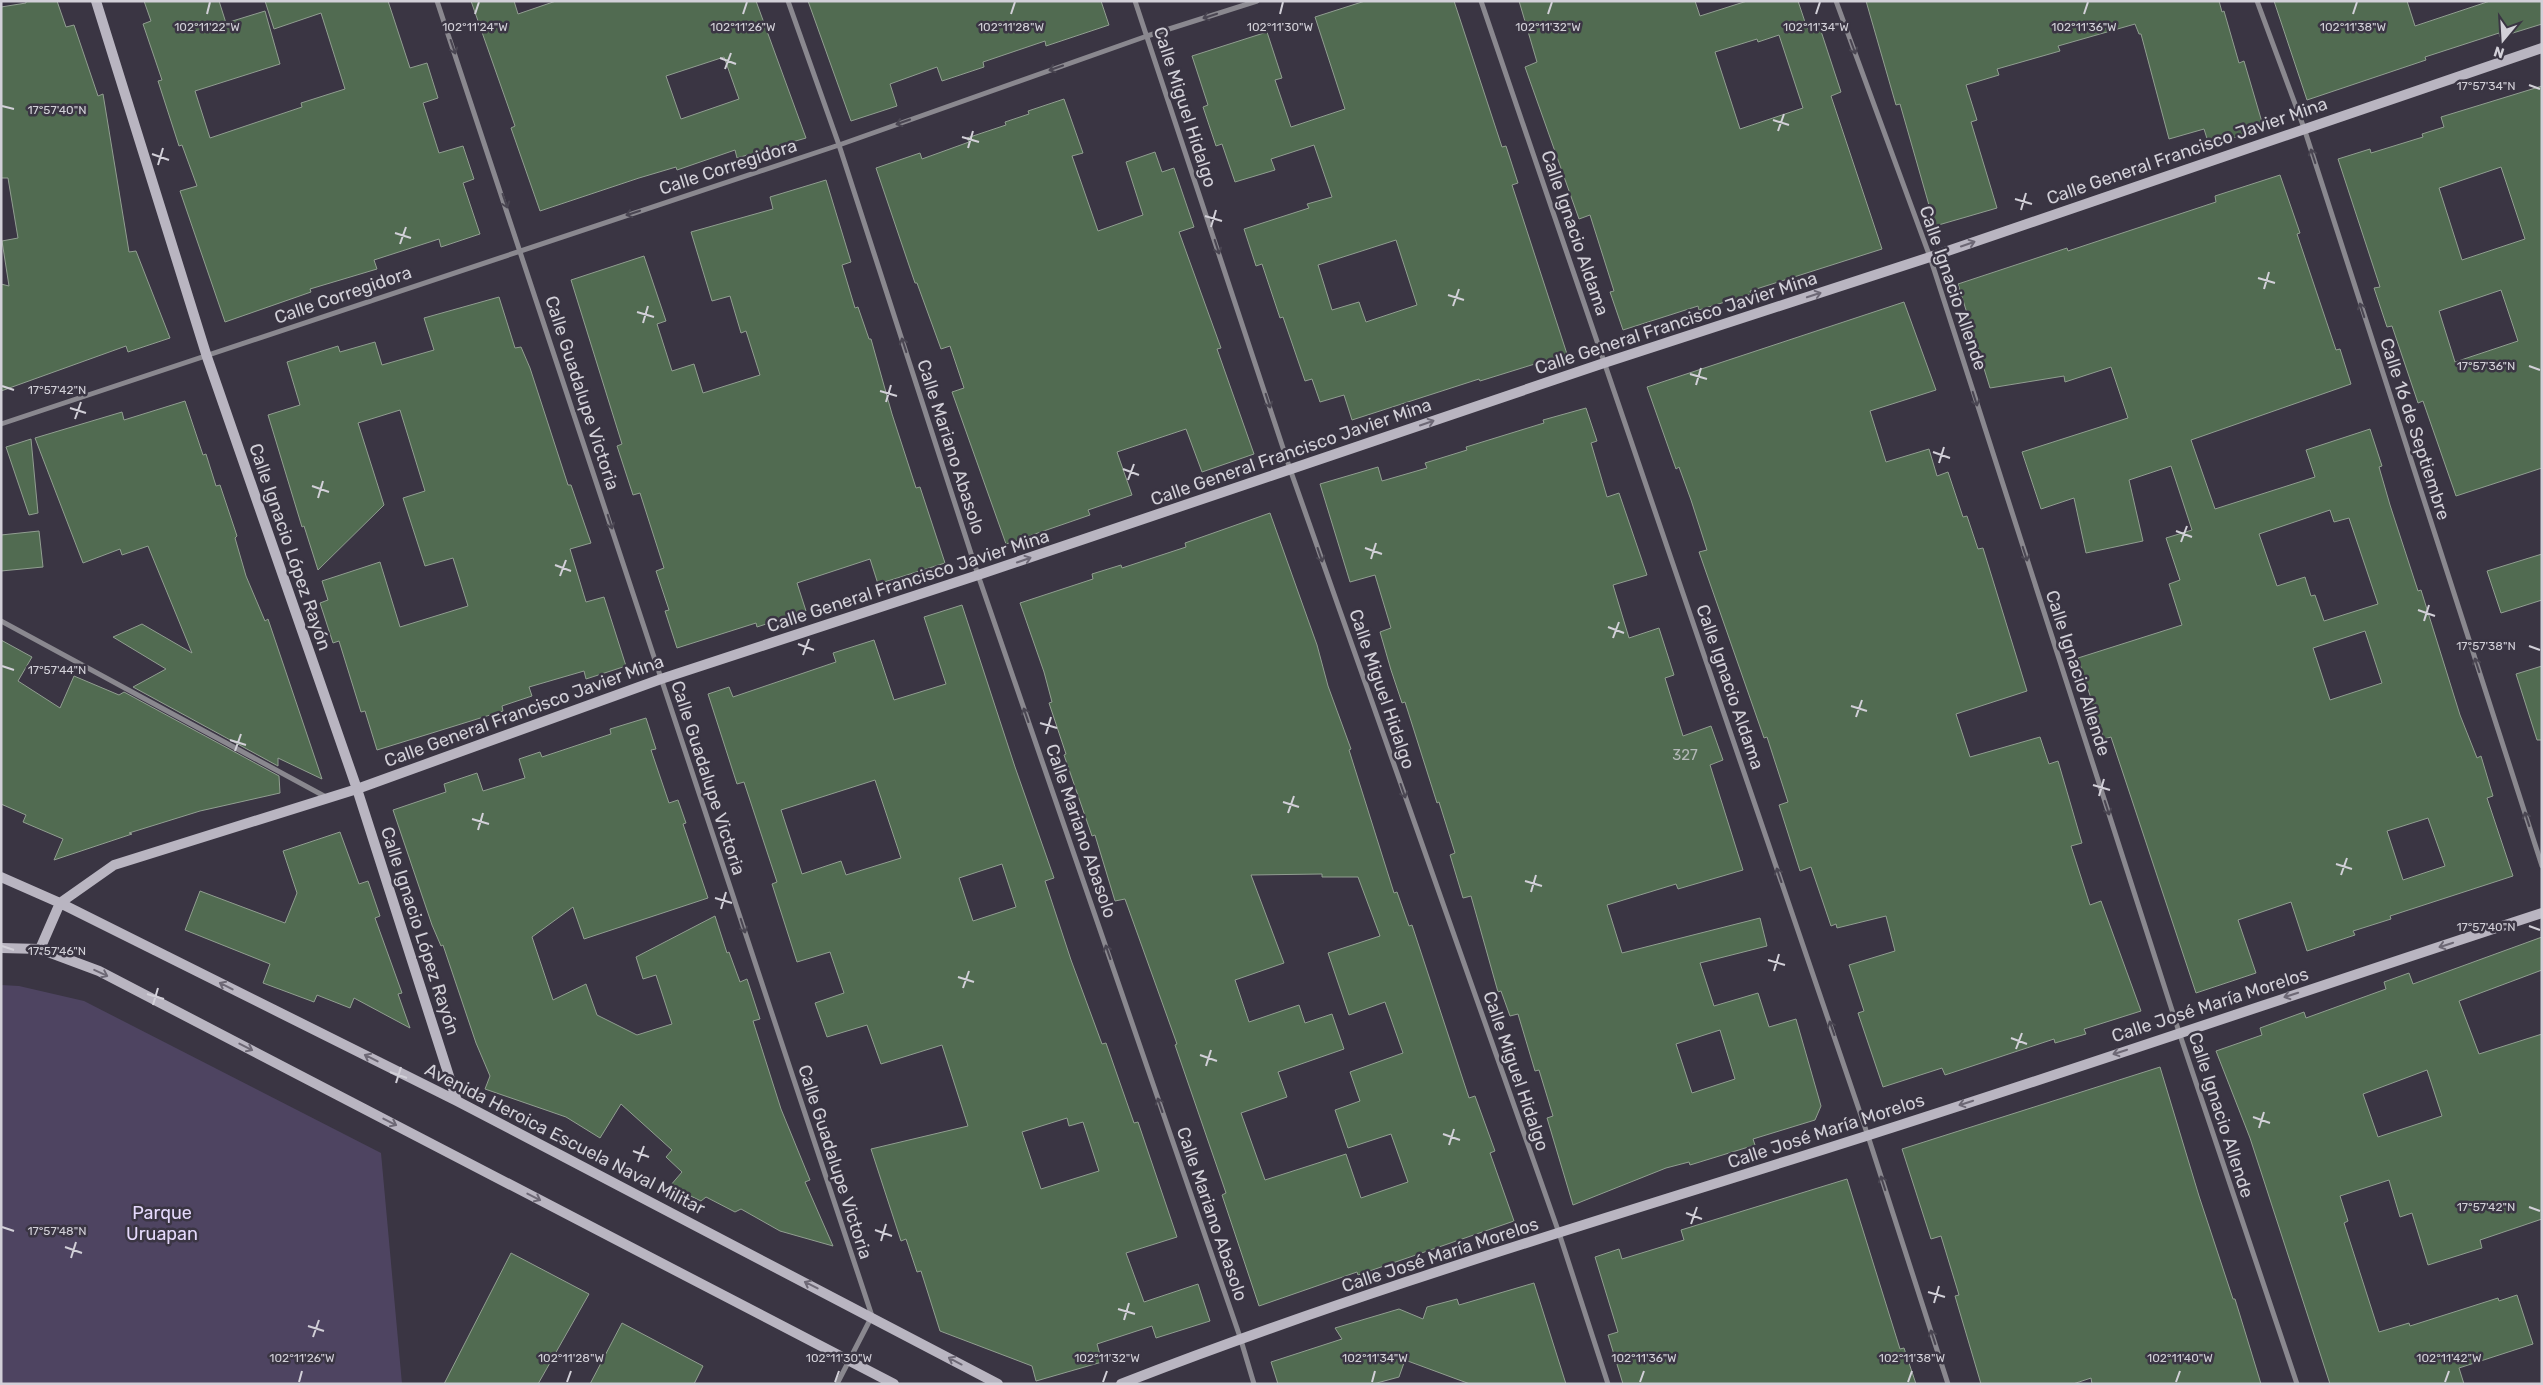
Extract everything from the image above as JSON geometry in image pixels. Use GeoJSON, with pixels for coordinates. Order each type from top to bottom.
{"type":"FeatureCollection","features":[{"type":"Feature","properties":{"kind":"street","name":"Calle Ignacio López Rayón"},"geometry":{"type":"LineString","coordinates":[[96,1],[206,357],[357,789],[457,1101]]}},
{"type":"Feature","properties":{"kind":"street","name":"Calle Guadalupe Victoria"},"geometry":{"type":"LineString","coordinates":[[437,1],[521,249],[872,1316]]}},
{"type":"Feature","properties":{"kind":"street","name":"Calle Mariano Abasolo"},"geometry":{"type":"LineString","coordinates":[[788,1],[840,145],[978,575],[1240,1337],[1254,1384]]}},
{"type":"Feature","properties":{"kind":"street","name":"Calle Miguel Hidalgo"},"geometry":{"type":"LineString","coordinates":[[1135,1],[1290,469],[1558,1233],[1608,1384]]}},
{"type":"Feature","properties":{"kind":"street","name":"Calle Corregidora"},"geometry":{"type":"LineString","coordinates":[[1,424],[206,357],[521,249],[840,145],[1147,36],[1256,1]]}},
{"type":"Feature","properties":{"kind":"street","name":"Calle Ignacio Aldama"},"geometry":{"type":"LineString","coordinates":[[1481,1],[1868,1136],[1948,1384]]}},
{"type":"Feature","properties":{"kind":"street","name":"Calle Ignacio Allende"},"geometry":{"type":"LineString","coordinates":[[1836,1],[1930,257],[2179,1032],[2297,1384]]}},
{"type":"Feature","properties":{"kind":"street","name":"Calle 16 de Septiembre"},"geometry":{"type":"LineString","coordinates":[[2258,1],[2304,128],[2542,866]]}},
{"type":"Feature","properties":{"kind":"street","name":"Calle General Francisco Javier Mina"},"geometry":{"type":"LineString","coordinates":[[60,903],[114,865],[357,789],[661,679],[978,575],[1604,363],[1930,257],[2542,48]]}},
{"type":"Feature","properties":{"kind":"street"},"geometry":{"type":"LineString","coordinates":[[1,621],[327,797]]}},
{"type":"Feature","properties":{"kind":"street","name":"Avenida Heroica Escuela Naval Militar"},"geometry":{"type":"LineString","coordinates":[[1,877],[60,903],[457,1101],[872,1316],[998,1384]]}},
{"type":"Feature","properties":{"kind":"street"},"geometry":{"type":"LineString","coordinates":[[40,949],[60,903]]}},
{"type":"Feature","properties":{"kind":"street","name":"Calle José María Morelos"},"geometry":{"type":"LineString","coordinates":[[1121,1384],[1240,1337],[1558,1233],[1868,1136],[2542,913]]}},
{"type":"Feature","properties":{"kind":"street"},"geometry":{"type":"LineString","coordinates":[[1,948],[40,949],[99,971],[894,1384]]}},
{"type":"Feature","properties":{"kind":"street"},"geometry":{"type":"LineString","coordinates":[[837,1384],[851,1361],[872,1316]]}},
{"type":"Feature","properties":{"kind":"green space","name":"Parque Uruapan"},"geometry":{"type":"Polygon","coordinates":[[[1,985],[19,986],[84,1001],[381,1153],[402,1384],[1,1384],[1,985]]]}},
{"type":"Feature","properties":{"kind":"building"},"geometry":{"type":"Polygon","coordinates":[[[26,1],[57,1],[66,27],[74,25],[98,96],[103,94],[129,252],[136,251],[170,338],[128,352],[126,346],[1,391],[1,284],[9,286],[2,241],[18,238],[8,178],[1,178],[1,7],[26,3],[26,1]]]}},
{"type":"Feature","properties":{"kind":"building"},"geometry":{"type":"Polygon","coordinates":[[[144,1],[219,1],[226,23],[265,11],[280,64],[195,91],[210,138],[302,107],[301,103],[345,89],[321,13],[274,29],[265,1],[388,1],[410,68],[427,63],[438,98],[423,103],[439,153],[463,146],[474,179],[463,183],[480,234],[441,247],[439,239],[374,260],[377,269],[310,289],[311,292],[225,322],[180,191],[197,186],[182,145],[179,146],[158,81],[162,80],[143,24],[151,21],[144,1]]]}},
{"type":"Feature","properties":{"kind":"building"},"geometry":{"type":"Polygon","coordinates":[[[471,1],[514,1],[518,14],[556,1],[756,1],[806,138],[737,158],[735,150],[677,170],[676,167],[639,178],[540,211],[511,128],[515,126],[471,1]],[[724,57],[666,76],[681,119],[739,99],[724,57]]]}},
{"type":"Feature","properties":{"kind":"building"},"geometry":{"type":"Polygon","coordinates":[[[808,1],[1101,1],[1109,25],[1046,46],[1045,41],[983,62],[984,67],[942,81],[937,67],[890,84],[897,106],[851,121],[808,1]]]}},
{"type":"Feature","properties":{"kind":"building"},"geometry":{"type":"Polygon","coordinates":[[[1365,1],[1454,1],[1502,147],[1506,146],[1518,183],[1512,185],[1567,354],[1480,381],[1479,379],[1352,420],[1344,395],[1320,402],[1312,379],[1305,381],[1283,317],[1280,318],[1262,264],[1256,266],[1244,229],[1309,208],[1307,204],[1332,197],[1314,145],[1271,159],[1275,170],[1235,182],[1222,144],[1216,146],[1203,107],[1208,105],[1192,56],[1267,32],[1282,78],[1275,80],[1291,127],[1345,109],[1315,17],[1365,1]],[[1396,240],[1318,265],[1332,310],[1359,302],[1366,322],[1417,305],[1396,240]]]}},
{"type":"Feature","properties":{"kind":"building"},"geometry":{"type":"Polygon","coordinates":[[[1519,1],[1695,1],[1700,16],[1747,1],[1798,1],[1807,28],[1819,25],[1841,92],[1831,96],[1882,249],[1750,291],[1751,294],[1699,310],[1698,306],[1623,330],[1610,292],[1614,291],[1590,215],[1579,219],[1525,67],[1537,62],[1519,1]],[[1779,35],[1758,42],[1757,39],[1715,52],[1740,129],[1803,108],[1779,35]]]}},
{"type":"Feature","properties":{"kind":"building"},"geometry":{"type":"Polygon","coordinates":[[[1866,1],[2219,1],[2222,12],[2224,11],[2239,63],[2244,61],[2264,129],[2209,145],[2204,129],[2169,139],[2141,34],[2139,34],[2135,24],[2058,46],[2060,51],[1997,69],[1999,75],[1966,85],[1977,120],[1971,122],[1997,208],[1935,226],[1900,104],[1896,105],[1866,1]]]}},
{"type":"Feature","properties":{"kind":"building"},"geometry":{"type":"Polygon","coordinates":[[[2274,1],[2407,1],[2415,26],[2490,1],[2542,1],[2542,24],[2500,37],[2499,33],[2425,57],[2426,60],[2307,100],[2274,1]]]}},
{"type":"Feature","properties":{"kind":"building"},"geometry":{"type":"Polygon","coordinates":[[[2542,86],[2542,468],[2456,496],[2423,401],[2418,403],[2392,326],[2387,327],[2374,288],[2380,287],[2338,159],[2370,149],[2371,153],[2423,137],[2422,134],[2444,127],[2441,117],[2542,86]],[[2501,167],[2439,188],[2462,260],[2525,239],[2501,167]],[[2501,290],[2439,311],[2455,362],[2518,341],[2501,290]]]}},
{"type":"Feature","properties":{"kind":"building"},"geometry":{"type":"Polygon","coordinates":[[[1064,99],[1083,153],[1072,156],[1098,231],[1143,215],[1126,162],[1155,152],[1162,172],[1174,168],[1194,227],[1179,232],[1221,348],[1217,349],[1254,454],[1202,472],[1186,429],[1117,452],[1132,495],[1088,510],[1090,515],[1006,544],[952,392],[964,388],[950,346],[941,349],[917,283],[915,283],[876,168],[920,153],[922,159],[969,142],[967,138],[1006,125],[1005,122],[1029,114],[1028,111],[1064,99]]]}},
{"type":"Feature","properties":{"kind":"building"},"geometry":{"type":"Polygon","coordinates":[[[2280,175],[2300,233],[2297,234],[2336,350],[2340,349],[2351,384],[2191,440],[2215,509],[2315,477],[2306,450],[2370,429],[2382,466],[2379,467],[2390,505],[2418,591],[2421,590],[2460,715],[2477,758],[2481,756],[2493,796],[2487,798],[2513,876],[2390,916],[2391,919],[2353,931],[2355,935],[2307,951],[2291,902],[2238,920],[2256,973],[2196,993],[2111,737],[2104,739],[2078,658],[2182,625],[2169,584],[2180,580],[2166,538],[2192,530],[2171,466],[2129,480],[2143,541],[2086,553],[2074,498],[2041,509],[2022,452],[2128,418],[2111,367],[2065,382],[2064,376],[1990,388],[1958,284],[2067,248],[2068,251],[2216,202],[2215,196],[2280,175]],[[2330,510],[2259,534],[2277,586],[2305,577],[2311,596],[2315,595],[2324,621],[2378,604],[2349,518],[2334,522],[2330,510]],[[2365,631],[2313,648],[2330,700],[2382,683],[2365,631]],[[2428,818],[2387,831],[2403,880],[2445,866],[2428,818]]]}},
{"type":"Feature","properties":{"kind":"building"},"geometry":{"type":"Polygon","coordinates":[[[826,180],[851,262],[842,265],[855,308],[858,307],[869,339],[871,339],[892,414],[916,488],[920,487],[945,563],[878,584],[870,559],[797,583],[806,611],[757,627],[756,623],[677,648],[665,611],[669,610],[656,571],[664,568],[640,493],[633,495],[617,446],[622,444],[571,280],[644,256],[666,321],[657,324],[672,371],[694,364],[703,393],[760,375],[746,331],[741,333],[730,296],[712,301],[691,232],[773,209],[770,197],[826,180]]]}},
{"type":"Feature","properties":{"kind":"building"},"geometry":{"type":"Polygon","coordinates":[[[499,297],[515,348],[521,347],[530,368],[568,485],[571,485],[591,543],[570,549],[586,602],[604,597],[626,666],[586,679],[584,671],[529,687],[532,696],[502,706],[503,711],[377,750],[365,711],[361,712],[339,641],[333,643],[320,603],[328,600],[322,581],[380,562],[400,627],[468,606],[453,558],[425,566],[403,498],[425,491],[400,410],[358,423],[384,505],[318,570],[304,526],[302,527],[268,415],[300,405],[287,362],[338,346],[340,352],[375,342],[382,365],[434,350],[424,318],[499,297]]]}},
{"type":"Feature","properties":{"kind":"building"},"geometry":{"type":"Polygon","coordinates":[[[1904,302],[1936,390],[1870,411],[1886,462],[1929,449],[1937,476],[1948,472],[1963,517],[1967,516],[1978,549],[1983,548],[2027,691],[1956,714],[1970,757],[2040,737],[2049,764],[2058,761],[2082,843],[2071,846],[2090,905],[2101,901],[2141,1011],[2084,1029],[2086,1034],[2055,1043],[2054,1039],[1945,1075],[1942,1068],[1883,1087],[1858,1013],[1864,1011],[1849,965],[1895,951],[1886,916],[1837,928],[1836,924],[1831,926],[1811,867],[1800,871],[1779,805],[1788,802],[1767,737],[1764,738],[1699,552],[1707,550],[1691,500],[1679,467],[1676,469],[1647,387],[1904,302]]]}},
{"type":"Feature","properties":{"kind":"building"},"geometry":{"type":"Polygon","coordinates":[[[185,401],[203,455],[206,454],[216,486],[220,485],[237,536],[235,538],[246,576],[265,621],[268,619],[322,779],[278,758],[278,766],[133,687],[166,669],[113,637],[142,624],[192,653],[148,546],[122,555],[120,549],[83,563],[35,438],[122,412],[124,420],[185,401]]]}},
{"type":"Feature","properties":{"kind":"building"},"geometry":{"type":"Polygon","coordinates":[[[1586,408],[1597,441],[1591,443],[1607,497],[1619,493],[1647,575],[1613,585],[1629,638],[1659,628],[1674,675],[1665,678],[1683,736],[1711,726],[1723,760],[1710,765],[1743,870],[1678,889],[1676,884],[1607,905],[1622,953],[1760,918],[1767,946],[1700,963],[1714,1006],[1758,993],[1769,1027],[1796,1019],[1821,1106],[1815,1120],[1753,1139],[1755,1145],[1690,1165],[1689,1162],[1666,1168],[1573,1205],[1547,1118],[1553,1116],[1539,1070],[1535,1071],[1518,1014],[1510,1016],[1501,991],[1498,992],[1471,896],[1463,898],[1450,855],[1455,853],[1439,802],[1437,803],[1405,702],[1402,703],[1391,670],[1380,632],[1391,628],[1375,575],[1350,582],[1320,484],[1378,467],[1382,481],[1427,468],[1425,463],[1467,450],[1466,447],[1544,423],[1543,420],[1586,408]],[[1720,1030],[1676,1044],[1692,1093],[1735,1079],[1720,1030]]]}},
{"type":"Feature","properties":{"kind":"building"},"geometry":{"type":"Polygon","coordinates":[[[31,439],[38,513],[29,515],[6,447],[31,439]]]}},
{"type":"Feature","properties":{"kind":"building"},"geometry":{"type":"Polygon","coordinates":[[[1270,513],[1317,645],[1328,686],[1351,749],[1349,750],[1394,893],[1397,892],[1409,926],[1412,925],[1469,1098],[1475,1096],[1495,1151],[1490,1153],[1514,1221],[1358,1275],[1357,1272],[1259,1306],[1222,1195],[1226,1193],[1175,1045],[1177,1044],[1125,899],[1115,901],[1095,835],[1092,836],[1064,755],[1066,754],[1049,703],[1052,702],[1044,672],[1020,603],[1093,579],[1092,574],[1121,565],[1122,568],[1186,547],[1185,543],[1270,513]],[[1322,874],[1251,875],[1284,963],[1235,980],[1249,1022],[1299,1005],[1305,1023],[1332,1014],[1344,1049],[1278,1072],[1287,1097],[1241,1113],[1265,1180],[1346,1154],[1361,1198],[1408,1182],[1391,1134],[1348,1148],[1335,1110],[1360,1101],[1350,1072],[1403,1053],[1385,1002],[1349,1015],[1328,953],[1380,936],[1358,877],[1322,877],[1322,874]]]}},
{"type":"Feature","properties":{"kind":"building"},"geometry":{"type":"Polygon","coordinates":[[[39,531],[43,567],[1,571],[1,535],[39,531]]]}},
{"type":"Feature","properties":{"kind":"building"},"geometry":{"type":"Polygon","coordinates":[[[2542,554],[2542,600],[2501,613],[2487,571],[2542,554]]]}},
{"type":"Feature","properties":{"kind":"building"},"geometry":{"type":"Polygon","coordinates":[[[962,605],[1015,767],[1054,878],[1045,881],[1071,960],[1102,1044],[1106,1043],[1134,1123],[1138,1122],[1177,1237],[1126,1253],[1144,1302],[1198,1284],[1210,1321],[1156,1338],[1152,1326],[1097,1344],[1102,1362],[1036,1381],[1032,1366],[940,1331],[921,1271],[917,1272],[906,1239],[901,1241],[871,1149],[968,1126],[942,1045],[881,1064],[867,1025],[827,1037],[815,1003],[844,993],[830,952],[797,962],[772,884],[777,882],[744,782],[737,784],[708,694],[729,687],[733,697],[836,662],[833,653],[874,640],[894,700],[946,684],[924,617],[962,605]],[[875,780],[781,810],[802,874],[841,861],[846,875],[901,858],[875,780]],[[1002,864],[959,878],[973,921],[1016,907],[1002,864]],[[1067,1118],[1022,1132],[1041,1189],[1099,1171],[1083,1122],[1069,1126],[1067,1118]]]}},
{"type":"Feature","properties":{"kind":"building"},"geometry":{"type":"Polygon","coordinates":[[[1,640],[32,657],[18,681],[60,708],[74,676],[119,695],[124,692],[279,776],[280,793],[200,811],[129,833],[132,834],[54,860],[63,839],[23,822],[26,815],[1,804],[1,640]]]}},
{"type":"Feature","properties":{"kind":"building"},"geometry":{"type":"Polygon","coordinates":[[[2542,666],[2542,740],[2537,740],[2516,674],[2542,666]]]}},
{"type":"Feature","properties":{"kind":"building"},"geometry":{"type":"Polygon","coordinates":[[[646,718],[656,749],[651,750],[669,803],[678,800],[686,823],[683,824],[708,898],[584,939],[573,907],[532,937],[553,1000],[586,984],[597,1015],[637,1035],[672,1024],[656,975],[643,979],[636,957],[715,916],[727,953],[729,952],[740,982],[747,979],[760,1019],[753,1021],[781,1109],[810,1180],[805,1182],[833,1246],[780,1231],[741,1209],[735,1212],[706,1197],[701,1201],[670,1186],[682,1172],[666,1157],[672,1150],[621,1104],[600,1138],[566,1117],[485,1089],[490,1076],[476,1043],[443,945],[441,946],[432,925],[393,810],[446,792],[444,784],[477,773],[483,791],[525,778],[519,759],[540,752],[542,757],[611,734],[610,729],[646,718]]]}},
{"type":"Feature","properties":{"kind":"building"},"geometry":{"type":"Polygon","coordinates":[[[340,832],[359,884],[368,881],[380,916],[375,918],[402,993],[398,994],[410,1028],[354,998],[350,1008],[317,995],[314,1002],[263,983],[270,964],[185,930],[200,891],[285,923],[297,893],[283,851],[340,832]]]}},
{"type":"Feature","properties":{"kind":"building"},"geometry":{"type":"Polygon","coordinates":[[[2542,937],[2542,970],[2459,1001],[2479,1054],[2542,1034],[2542,1219],[2480,1240],[2482,1248],[2428,1265],[2412,1213],[2400,1217],[2389,1180],[2340,1196],[2348,1221],[2344,1223],[2379,1332],[2409,1323],[2410,1326],[2498,1298],[2499,1301],[2517,1295],[2533,1344],[2459,1368],[2464,1384],[2330,1384],[2250,1138],[2216,1051],[2262,1035],[2260,1028],[2304,1012],[2306,1018],[2386,989],[2384,982],[2409,973],[2413,984],[2542,937]],[[2427,1070],[2363,1094],[2378,1137],[2442,1116],[2427,1070]]]}},
{"type":"Feature","properties":{"kind":"building"},"geometry":{"type":"Polygon","coordinates":[[[2160,1067],[2199,1196],[2233,1299],[2235,1299],[2261,1384],[2092,1384],[2091,1378],[2073,1384],[1981,1384],[1955,1296],[1959,1295],[1941,1236],[1931,1239],[1902,1149],[2160,1067]]]}},
{"type":"Feature","properties":{"kind":"building"},"geometry":{"type":"Polygon","coordinates":[[[1847,1179],[1900,1349],[1904,1348],[1916,1384],[1623,1384],[1608,1335],[1618,1332],[1595,1257],[1619,1249],[1622,1259],[1684,1240],[1681,1230],[1847,1179]]]}},
{"type":"Feature","properties":{"kind":"building"},"geometry":{"type":"Polygon","coordinates":[[[511,1253],[589,1294],[538,1384],[444,1384],[511,1253]]]}},
{"type":"Feature","properties":{"kind":"building"},"geometry":{"type":"Polygon","coordinates":[[[1534,1283],[1566,1384],[1470,1384],[1405,1360],[1399,1377],[1373,1384],[1278,1384],[1271,1362],[1342,1339],[1335,1328],[1399,1309],[1423,1319],[1427,1307],[1457,1299],[1459,1305],[1534,1283]]]}},
{"type":"Feature","properties":{"kind":"building"},"geometry":{"type":"Polygon","coordinates":[[[622,1323],[703,1366],[694,1384],[590,1384],[622,1323]]]}}]}
